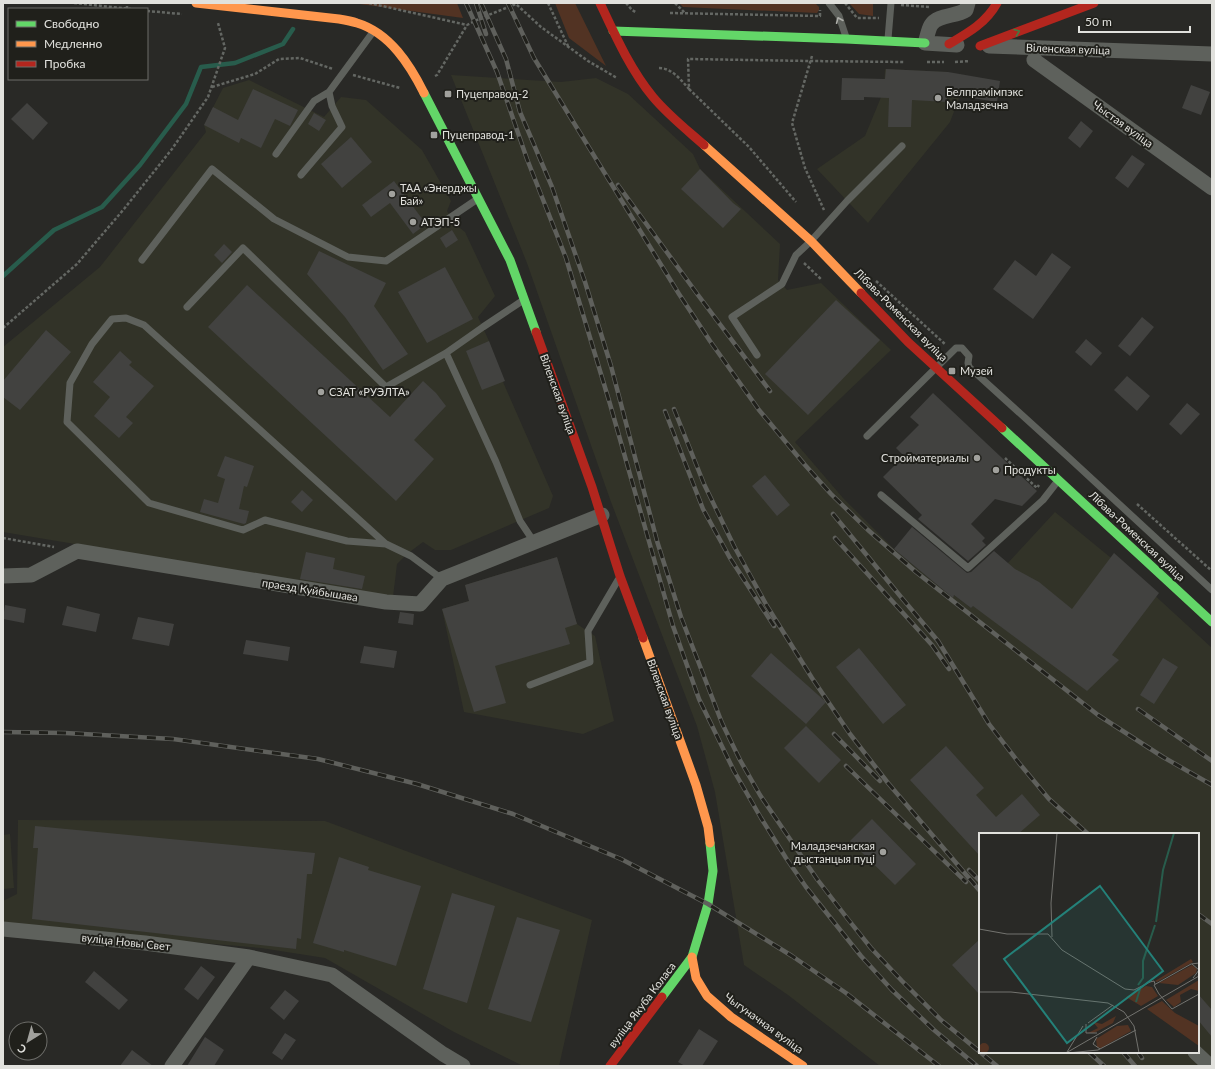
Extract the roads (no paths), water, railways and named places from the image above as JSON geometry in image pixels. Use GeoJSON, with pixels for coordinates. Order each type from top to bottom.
{"type":"FeatureCollection","features":[{"type":"Feature","properties":{"kind":"main road","name":"Віленская вуліца"},"geometry":{"type":"LineString","coordinates":[[198,3],[339,19],[358,23],[374,30],[389,42],[401,54],[419,82],[510,260],[602,515],[620,576],[696,785],[708,827],[713,870],[708,904],[692,957]]}},
{"type":"Feature","properties":{"kind":"main road","name":"Лібава-Роменская вуліца"},"geometry":{"type":"LineString","coordinates":[[600,3],[613,31],[642,83],[653,98],[811,241],[908,342],[1212,622]]}},
{"type":"Feature","properties":{"kind":"main road"},"geometry":{"type":"LineString","coordinates":[[949,44],[970,32],[987,19],[997,3]]}},
{"type":"Feature","properties":{"kind":"main road"},"geometry":{"type":"LineString","coordinates":[[980,46],[1094,3]]}},
{"type":"Feature","properties":{"kind":"main road"},"geometry":{"type":"LineString","coordinates":[[613,31],[925,43]]}},
{"type":"Feature","properties":{"kind":"main road","name":"вуліца Якуба Коласа"},"geometry":{"type":"LineString","coordinates":[[610,1066],[692,957]]}},
{"type":"Feature","properties":{"kind":"main road","name":"Чыгуначная вуліца"},"geometry":{"type":"LineString","coordinates":[[692,957],[696,978],[707,996],[731,1017],[802,1066]]}},
{"type":"Feature","properties":{"kind":"street"},"geometry":{"type":"LineString","coordinates":[[925,43],[931,25],[938,19],[961,14],[966,10],[968,3]]}},
{"type":"Feature","properties":{"kind":"street","name":"Віленская вуліца"},"geometry":{"type":"LineString","coordinates":[[925,43],[1212,54]]}},
{"type":"Feature","properties":{"kind":"street","name":"Чыстая вуліца"},"geometry":{"type":"LineString","coordinates":[[1034,60],[1212,188]]}},
{"type":"Feature","properties":{"kind":"street","name":"праезд Куйбышава"},"geometry":{"type":"LineString","coordinates":[[3,576],[31,575],[77,551],[386,602],[420,604],[442,579],[602,515]]}},
{"type":"Feature","properties":{"kind":"street","name":"вуліца Новы Свет"},"geometry":{"type":"LineString","coordinates":[[3,930],[145,943],[249,957],[332,975],[443,1054],[463,1066]]}},
{"type":"Feature","properties":{"kind":"street"},"geometry":{"type":"LineString","coordinates":[[172,1066],[249,957]]}},
{"type":"Feature","properties":{"kind":"street"},"geometry":{"type":"LineString","coordinates":[[1196,1053],[1210,1066]]}},
{"type":"Feature","properties":{"kind":"lane"},"geometry":{"type":"LineString","coordinates":[[829,3],[839,16],[846,39]]}},
{"type":"Feature","properties":{"kind":"lane"},"geometry":{"type":"LineString","coordinates":[[888,41],[891,3]]}},
{"type":"Feature","properties":{"kind":"lane"},"geometry":{"type":"LineString","coordinates":[[276,154],[314,101],[329,92],[374,30]]}},
{"type":"Feature","properties":{"kind":"lane"},"geometry":{"type":"LineString","coordinates":[[301,175],[342,127],[332,106],[329,92]]}},
{"type":"Feature","properties":{"kind":"lane"},"geometry":{"type":"LineString","coordinates":[[757,355],[732,316],[782,284],[796,256],[902,146]]}},
{"type":"Feature","properties":{"kind":"lane"},"geometry":{"type":"LineString","coordinates":[[142,260],[212,169],[274,219],[348,257],[386,261],[478,199]]}},
{"type":"Feature","properties":{"kind":"lane"},"geometry":{"type":"LineString","coordinates":[[187,307],[243,248],[386,387],[446,353],[524,300]]}},
{"type":"Feature","properties":{"kind":"lane"},"geometry":{"type":"LineString","coordinates":[[386,544],[347,540],[265,520],[244,530],[149,503],[68,422],[70,383],[92,344],[112,319],[126,318],[144,325],[386,544],[411,556],[442,579]]}},
{"type":"Feature","properties":{"kind":"lane"},"geometry":{"type":"LineString","coordinates":[[867,436],[956,348],[962,348],[969,356],[969,367],[1212,590]]}},
{"type":"Feature","properties":{"kind":"lane"},"geometry":{"type":"LineString","coordinates":[[446,353],[496,462],[520,521],[534,542]]}},
{"type":"Feature","properties":{"kind":"lane"},"geometry":{"type":"LineString","coordinates":[[881,495],[968,568],[1042,500],[1059,480]]}},
{"type":"Feature","properties":{"kind":"lane"},"geometry":{"type":"LineString","coordinates":[[530,685],[590,662],[588,631],[620,576]]}},
{"type":"Feature","properties":{"kind":"waterway"},"geometry":{"type":"LineString","coordinates":[[3,276],[54,230],[102,207],[140,165],[186,104],[201,67],[235,63],[283,44],[293,29]]}},
{"type":"Feature","properties":{"kind":"railway"},"geometry":{"type":"LineString","coordinates":[[466,3],[497,72],[527,159],[566,258],[610,404],[673,626],[699,699],[734,771],[761,818],[806,887],[861,956],[892,990],[934,1030],[977,1066]]}},
{"type":"Feature","properties":{"kind":"railway"},"geometry":{"type":"LineString","coordinates":[[476,3],[486,34]]}},
{"type":"Feature","properties":{"kind":"railway"},"geometry":{"type":"LineString","coordinates":[[481,3],[506,59],[520,112],[552,187],[585,282],[611,366],[657,541],[681,617],[722,723],[740,760],[760,795],[817,879],[847,918],[871,948],[902,981],[941,1020],[979,1051]]}},
{"type":"Feature","properties":{"kind":"railway"},"geometry":{"type":"LineString","coordinates":[[508,3],[534,58],[679,294],[759,410],[831,494],[868,530],[916,572],[1098,715],[1163,757],[1212,785]]}},
{"type":"Feature","properties":{"kind":"railway"},"geometry":{"type":"LineString","coordinates":[[618,185],[770,391]]}},
{"type":"Feature","properties":{"kind":"railway"},"geometry":{"type":"LineString","coordinates":[[674,409],[704,484],[734,546],[767,606],[812,678],[850,734],[888,783],[979,890]]}},
{"type":"Feature","properties":{"kind":"railway"},"geometry":{"type":"LineString","coordinates":[[665,411],[703,509],[730,558],[774,626]]}},
{"type":"Feature","properties":{"kind":"railway"},"geometry":{"type":"LineString","coordinates":[[833,514],[938,641],[989,724],[1019,763],[1049,799],[1087,833]]}},
{"type":"Feature","properties":{"kind":"railway"},"geometry":{"type":"LineString","coordinates":[[835,538],[932,645],[949,669]]}},
{"type":"Feature","properties":{"kind":"railway"},"geometry":{"type":"LineString","coordinates":[[1138,709],[1212,761]]}},
{"type":"Feature","properties":{"kind":"railway"},"geometry":{"type":"LineString","coordinates":[[3,732],[65,733],[173,739],[318,759],[417,784],[513,814],[621,859],[708,904],[792,956],[846,993],[939,1066]]}},
{"type":"Feature","properties":{"kind":"railway"},"geometry":{"type":"LineString","coordinates":[[834,734],[880,781]]}},
{"type":"Feature","properties":{"kind":"railway"},"geometry":{"type":"LineString","coordinates":[[846,766],[966,882]]}},
{"type":"Feature","properties":{"kind":"railway"},"geometry":{"type":"LineString","coordinates":[[969,870],[979,880]]}},
{"type":"Feature","properties":{"kind":"railway"},"geometry":{"type":"LineString","coordinates":[[1199,915],[1212,924]]}},
{"type":"Feature","properties":{"kind":"railway"},"geometry":{"type":"LineString","coordinates":[[981,1053],[997,1066]]}},
{"type":"Feature","properties":{"kind":"railway"},"geometry":{"type":"LineString","coordinates":[[1090,1053],[1104,1066]]}},
{"type":"Feature","properties":{"kind":"railway"},"geometry":{"type":"LineString","coordinates":[[1124,1053],[1135,1066]]}},
{"type":"Feature","properties":{"kind":"railway"},"geometry":{"type":"LineString","coordinates":[[1139,1053],[1142,1058]]}},
{"type":"Feature","properties":{"kind":"place","name":"Пуцеправод-2"},"geometry":{"type":"Point","coordinates":[448,94]}},
{"type":"Feature","properties":{"kind":"place","name":"Белпрамімпэкс Маладзечна"},"geometry":{"type":"Point","coordinates":[938,98]}},
{"type":"Feature","properties":{"kind":"place","name":"Пуцеправод-1"},"geometry":{"type":"Point","coordinates":[434,135]}},
{"type":"Feature","properties":{"kind":"place","name":"ТАА «Энерджы Бай»"},"geometry":{"type":"Point","coordinates":[392,194]}},
{"type":"Feature","properties":{"kind":"place","name":"АТЭП-5"},"geometry":{"type":"Point","coordinates":[413,222]}},
{"type":"Feature","properties":{"kind":"place","name":"Музей"},"geometry":{"type":"Point","coordinates":[952,371]}},
{"type":"Feature","properties":{"kind":"place","name":"СЗАТ «РУЭЛТА»"},"geometry":{"type":"Point","coordinates":[321,392]}},
{"type":"Feature","properties":{"kind":"place","name":"Стройматериалы"},"geometry":{"type":"Point","coordinates":[977,458]}},
{"type":"Feature","properties":{"kind":"place","name":"Продукты"},"geometry":{"type":"Point","coordinates":[996,470]}},
{"type":"Feature","properties":{"kind":"place","name":"Маладзечанская дыстанцыя пуці"},"geometry":{"type":"Point","coordinates":[883,852]}}]}
